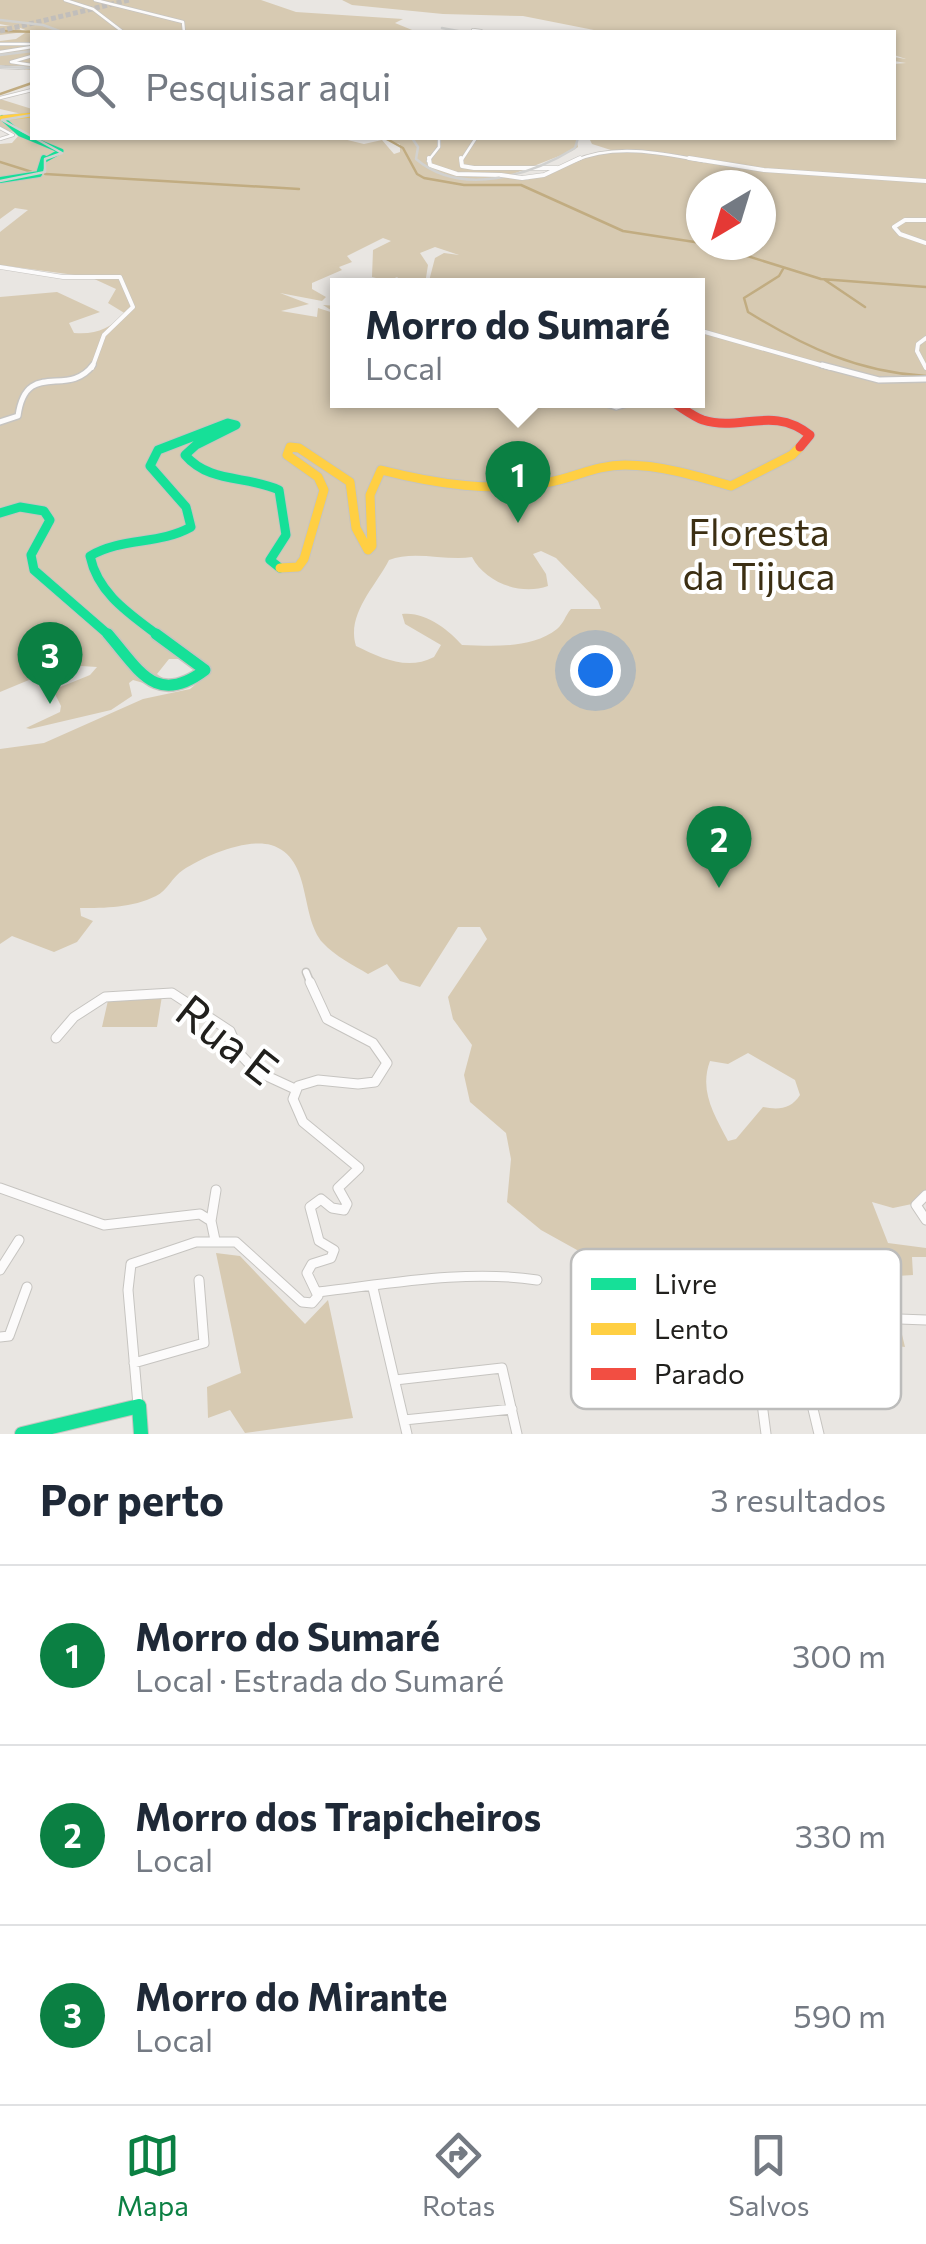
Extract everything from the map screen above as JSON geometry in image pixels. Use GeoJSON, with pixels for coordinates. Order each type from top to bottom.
{"type":"FeatureCollection","features":[{"type":"Feature","properties":{"kind":"street"},"geometry":{"type":"LineString","coordinates":[[64,0],[92,10],[121,30]]}},
{"type":"Feature","properties":{"kind":"street"},"geometry":{"type":"LineString","coordinates":[[95,0],[113,8],[149,12],[183,22],[185,30]]}},
{"type":"Feature","properties":{"kind":"street"},"geometry":{"type":"LineString","coordinates":[[0,44],[30,50]]}},
{"type":"Feature","properties":{"kind":"street"},"geometry":{"type":"LineString","coordinates":[[0,53],[30,50]]}},
{"type":"Feature","properties":{"kind":"street"},"geometry":{"type":"LineString","coordinates":[[0,53],[30,50]]}},
{"type":"Feature","properties":{"kind":"street"},"geometry":{"type":"LineString","coordinates":[[30,51],[11,62],[30,67]]}},
{"type":"Feature","properties":{"kind":"street"},"geometry":{"type":"LineString","coordinates":[[0,67],[30,67]]}},
{"type":"Feature","properties":{"kind":"street"},"geometry":{"type":"LineString","coordinates":[[0,98],[30,90]]}},
{"type":"Feature","properties":{"kind":"street"},"geometry":{"type":"LineString","coordinates":[[1,121],[30,115]]}},
{"type":"Feature","properties":{"kind":"street"},"geometry":{"type":"LineString","coordinates":[[0,138],[12,134],[1,121]]}},
{"type":"Feature","properties":{"kind":"street"},"geometry":{"type":"LineString","coordinates":[[1,121],[30,139]]}},
{"type":"Feature","properties":{"kind":"street"},"geometry":{"type":"LineString","coordinates":[[0,180],[40,174],[44,158],[61,151],[32,140]]}},
{"type":"Feature","properties":{"kind":"street"},"geometry":{"type":"LineString","coordinates":[[439,140],[439,147],[428,160],[430,165],[448,172],[537,178],[587,156],[608,152],[700,158],[767,171],[926,181]]}},
{"type":"Feature","properties":{"kind":"street"},"geometry":{"type":"LineString","coordinates":[[476,140],[460,158],[462,166],[504,170],[540,164],[558,169]]}},
{"type":"Feature","properties":{"kind":"street"},"geometry":{"type":"LineString","coordinates":[[926,220],[905,220],[894,227],[900,234],[926,243]]}},
{"type":"Feature","properties":{"kind":"street"},"geometry":{"type":"LineString","coordinates":[[0,267],[63,277],[120,277],[134,307],[104,335],[90,370],[79,377],[30,384],[21,395],[18,416],[0,422]]}},
{"type":"Feature","properties":{"kind":"street"},"geometry":{"type":"LineString","coordinates":[[705,331],[752,340],[867,377],[905,383],[926,379]]}},
{"type":"Feature","properties":{"kind":"street"},"geometry":{"type":"LineString","coordinates":[[926,338],[918,344],[917,351],[926,368]]}},
{"type":"Feature","properties":{"kind":"street"},"geometry":{"type":"LineString","coordinates":[[0,513],[20,507],[44,510],[50,520],[32,548],[31,564],[41,579],[103,628],[154,684],[169,688],[189,686],[203,675],[203,666],[175,650],[115,603],[103,592],[90,568],[90,556],[101,546],[178,536],[192,527],[186,507],[150,466],[158,450],[228,422],[236,424],[226,433],[190,448],[185,455],[192,468],[206,474],[266,481],[278,490],[289,532],[286,542],[270,560],[282,570],[298,566],[309,552],[314,516],[324,490],[318,477],[287,455],[290,447],[299,448],[350,482],[357,529],[362,546],[368,550],[372,546],[374,476],[381,470],[438,486],[458,487],[549,482],[596,467],[676,469],[690,470],[731,486],[792,455],[810,435],[796,425],[774,418],[708,422],[683,408]]}},
{"type":"Feature","properties":{"kind":"street"},"geometry":{"type":"LineString","coordinates":[[306,972],[327,1020],[370,1040],[386,1057],[387,1064],[384,1072],[369,1084],[356,1086],[324,1080],[295,1090],[293,1099],[299,1117],[360,1168],[338,1188],[346,1204],[344,1210],[332,1208],[321,1199],[310,1207],[319,1241],[334,1250],[331,1258],[312,1264],[307,1273],[318,1292]]}},
{"type":"Feature","properties":{"kind":"street","name":"Rua E"},"geometry":{"type":"LineString","coordinates":[[56,1038],[74,1017],[105,997],[172,993],[230,1031],[240,1054],[256,1071],[295,1090]]}},
{"type":"Feature","properties":{"kind":"street"},"geometry":{"type":"LineString","coordinates":[[0,1188],[104,1225],[191,1214],[211,1220]]}},
{"type":"Feature","properties":{"kind":"street"},"geometry":{"type":"LineString","coordinates":[[216,1190],[211,1220],[216,1240]]}},
{"type":"Feature","properties":{"kind":"street"},"geometry":{"type":"LineString","coordinates":[[926,1195],[916,1205],[926,1220]]}},
{"type":"Feature","properties":{"kind":"street"},"geometry":{"type":"LineString","coordinates":[[0,1270],[19,1240]]}},
{"type":"Feature","properties":{"kind":"street"},"geometry":{"type":"LineString","coordinates":[[141,1434],[128,1290],[132,1264],[168,1250],[216,1240],[236,1242],[302,1302],[312,1303],[318,1292]]}},
{"type":"Feature","properties":{"kind":"street"},"geometry":{"type":"LineString","coordinates":[[318,1292],[417,1281],[517,1277],[537,1280]]}},
{"type":"Feature","properties":{"kind":"street"},"geometry":{"type":"LineString","coordinates":[[134,1364],[204,1343],[199,1280]]}},
{"type":"Feature","properties":{"kind":"street"},"geometry":{"type":"LineString","coordinates":[[0,1337],[9,1336],[14,1330],[28,1287]]}},
{"type":"Feature","properties":{"kind":"street"},"geometry":{"type":"LineString","coordinates":[[373,1288],[407,1434]]}},
{"type":"Feature","properties":{"kind":"street"},"geometry":{"type":"LineString","coordinates":[[901,1319],[926,1320]]}},
{"type":"Feature","properties":{"kind":"street"},"geometry":{"type":"LineString","coordinates":[[395,1380],[502,1368],[517,1434]]}},
{"type":"Feature","properties":{"kind":"street"},"geometry":{"type":"LineString","coordinates":[[22,1434],[138,1406]]}},
{"type":"Feature","properties":{"kind":"street"},"geometry":{"type":"LineString","coordinates":[[404,1420],[512,1409]]}},
{"type":"Feature","properties":{"kind":"street"},"geometry":{"type":"LineString","coordinates":[[763,1409],[766,1434]]}},
{"type":"Feature","properties":{"kind":"street"},"geometry":{"type":"LineString","coordinates":[[814,1409],[820,1434]]}},
{"type":"Feature","properties":{"kind":"green space"},"geometry":{"type":"Polygon","coordinates":[[[0,0],[261,0],[296,12],[403,19],[395,23],[412,30],[30,30],[30,70],[0,68],[0,41],[16,39],[28,31],[13,25],[24,32],[0,35],[0,26],[10,26],[0,24],[0,0]]]}},
{"type":"Feature","properties":{"kind":"green space","name":"Floresta da Tijuca"},"geometry":{"type":"Polygon","coordinates":[[[342,0],[926,0],[926,1201],[893,1208],[872,1202],[888,1243],[926,1248],[926,1257],[912,1257],[913,1275],[901,1276],[901,1249],[575,1249],[541,1230],[507,1202],[511,1159],[506,1133],[470,1102],[464,1075],[472,1045],[453,1019],[448,997],[487,939],[480,927],[458,927],[420,987],[400,981],[387,964],[368,974],[323,943],[311,918],[300,875],[284,852],[271,845],[250,844],[214,854],[183,870],[160,894],[138,903],[80,908],[81,916],[93,921],[77,942],[54,952],[12,936],[0,944],[0,749],[44,743],[143,699],[190,689],[203,678],[208,666],[188,659],[169,659],[157,674],[172,685],[161,688],[133,680],[129,683],[132,696],[111,710],[30,729],[26,728],[60,712],[53,690],[90,675],[97,667],[65,665],[0,692],[0,297],[57,292],[100,312],[69,323],[74,333],[102,329],[126,314],[108,303],[116,289],[90,277],[0,265],[0,232],[28,210],[15,208],[0,219],[0,144],[12,143],[20,134],[0,128],[0,121],[22,114],[0,109],[0,99],[30,108],[30,140],[347,140],[364,144],[382,140],[394,154],[400,152],[400,144],[385,140],[576,140],[578,147],[572,151],[508,176],[527,180],[579,158],[614,151],[590,140],[896,140],[896,64],[906,63],[896,61],[896,57],[906,59],[896,56],[896,30],[594,30],[523,16],[443,14],[352,5],[342,0]],[[541,551],[533,554],[546,574],[548,586],[537,589],[504,585],[485,573],[472,557],[408,556],[389,560],[359,612],[354,634],[356,646],[385,658],[414,663],[434,657],[441,645],[405,624],[402,614],[428,619],[462,645],[499,646],[547,635],[559,627],[571,609],[601,609],[598,601],[556,558],[541,551]],[[748,1053],[728,1064],[710,1061],[707,1092],[728,1141],[736,1139],[763,1107],[793,1103],[800,1095],[795,1080],[748,1053]]]}},
{"type":"Feature","properties":{"kind":"green space"},"geometry":{"type":"Polygon","coordinates":[[[109,996],[162,996],[157,1027],[102,1027],[109,996]]]}},
{"type":"Feature","properties":{"kind":"green space"},"geometry":{"type":"Polygon","coordinates":[[[216,1253],[240,1256],[305,1324],[328,1300],[353,1418],[245,1433],[230,1410],[208,1418],[207,1387],[241,1373],[216,1253]]]}},
{"type":"Feature","properties":{"kind":"waterway"},"geometry":{"type":"LineString","coordinates":[[0,31],[30,32]]}},
{"type":"Feature","properties":{"kind":"waterway"},"geometry":{"type":"LineString","coordinates":[[0,94],[30,84]]}},
{"type":"Feature","properties":{"kind":"waterway"},"geometry":{"type":"LineString","coordinates":[[389,140],[403,148],[417,174],[424,178],[464,185],[521,185],[623,231],[686,241]]}},
{"type":"Feature","properties":{"kind":"waterway"},"geometry":{"type":"LineString","coordinates":[[0,162],[32,172]]}},
{"type":"Feature","properties":{"kind":"waterway"},"geometry":{"type":"LineString","coordinates":[[45,174],[299,189]]}},
{"type":"Feature","properties":{"kind":"waterway"},"geometry":{"type":"LineString","coordinates":[[760,260],[821,279],[926,287]]}},
{"type":"Feature","properties":{"kind":"waterway"},"geometry":{"type":"LineString","coordinates":[[783,269],[779,276],[744,298],[748,312],[833,356],[901,374],[926,376]]}},
{"type":"Feature","properties":{"kind":"waterway"},"geometry":{"type":"LineString","coordinates":[[825,280],[865,307]]}},
{"type":"Feature","properties":{"kind":"tunnel"},"geometry":{"type":"LineString","coordinates":[[0,31],[129,0]]}},
{"type":"Feature","properties":{"kind":"tram line"},"geometry":{"type":"LineString","coordinates":[[0,20],[57,30]]}},
{"type":"Feature","properties":{"kind":"tram line"},"geometry":{"type":"LineString","coordinates":[[442,28],[452,30]]}},
{"type":"Feature","properties":{"kind":"tram line"},"geometry":{"type":"LineString","coordinates":[[0,55],[30,51]]}},
{"type":"Feature","properties":{"kind":"tram line"},"geometry":{"type":"LineString","coordinates":[[0,67],[30,68]]}},
{"type":"Feature","properties":{"kind":"tram line"},"geometry":{"type":"LineString","coordinates":[[30,115],[2,120],[30,135]]}},
{"type":"Feature","properties":{"kind":"tram line"},"geometry":{"type":"LineString","coordinates":[[0,181],[45,172],[45,159],[62,153],[38,140]]}},
{"type":"Feature","properties":{"kind":"tram line"},"geometry":{"type":"LineString","coordinates":[[413,140],[418,147],[416,159],[434,171],[474,180],[538,167],[575,148],[577,140]]}},
{"type":"Feature","properties":{"kind":"traffic: fast"},"geometry":{"type":"LineString","coordinates":[[2,118],[30,138]]}},
{"type":"Feature","properties":{"kind":"traffic: fast"},"geometry":{"type":"LineString","coordinates":[[0,180],[39,174],[44,158],[61,151],[34,140]]}},
{"type":"Feature","properties":{"kind":"traffic: fast"},"geometry":{"type":"LineString","coordinates":[[0,513],[20,507],[44,511],[50,520],[31,555],[34,570],[104,629],[143,674],[158,685],[184,686],[205,670],[116,604],[93,571],[90,556],[115,545],[166,538],[191,527],[186,507],[150,466],[158,450],[228,423],[236,425],[196,445],[185,455],[204,472],[267,484],[279,490],[286,535],[270,560],[280,568]]}},
{"type":"Feature","properties":{"kind":"traffic: fast"},"geometry":{"type":"LineString","coordinates":[[22,1434],[139,1406],[141,1434]]}},
{"type":"Feature","properties":{"kind":"traffic: slow"},"geometry":{"type":"LineString","coordinates":[[2,118],[30,115]]}},
{"type":"Feature","properties":{"kind":"traffic: slow"},"geometry":{"type":"LineString","coordinates":[[280,568],[298,567],[304,559],[324,490],[318,477],[287,455],[290,447],[299,448],[350,482],[356,528],[368,550],[372,546],[370,495],[381,470],[443,483],[506,487],[549,482],[594,468],[628,465],[681,472],[731,486],[792,455],[800,447]]}},
{"type":"Feature","properties":{"kind":"traffic: jam"},"geometry":{"type":"LineString","coordinates":[[683,408],[705,421],[775,419],[799,426],[810,435],[800,447]]}},
{"type":"Feature","properties":{"kind":"place","name":"Morro do Sumaré"},"geometry":{"type":"Point","coordinates":[518,523]}},
{"type":"Feature","properties":{"kind":"place","name":"Morro do Mirante"},"geometry":{"type":"Point","coordinates":[50,704]}},
{"type":"Feature","properties":{"kind":"place","name":"Morro dos Trapicheiros"},"geometry":{"type":"Point","coordinates":[719,888]}}]}
